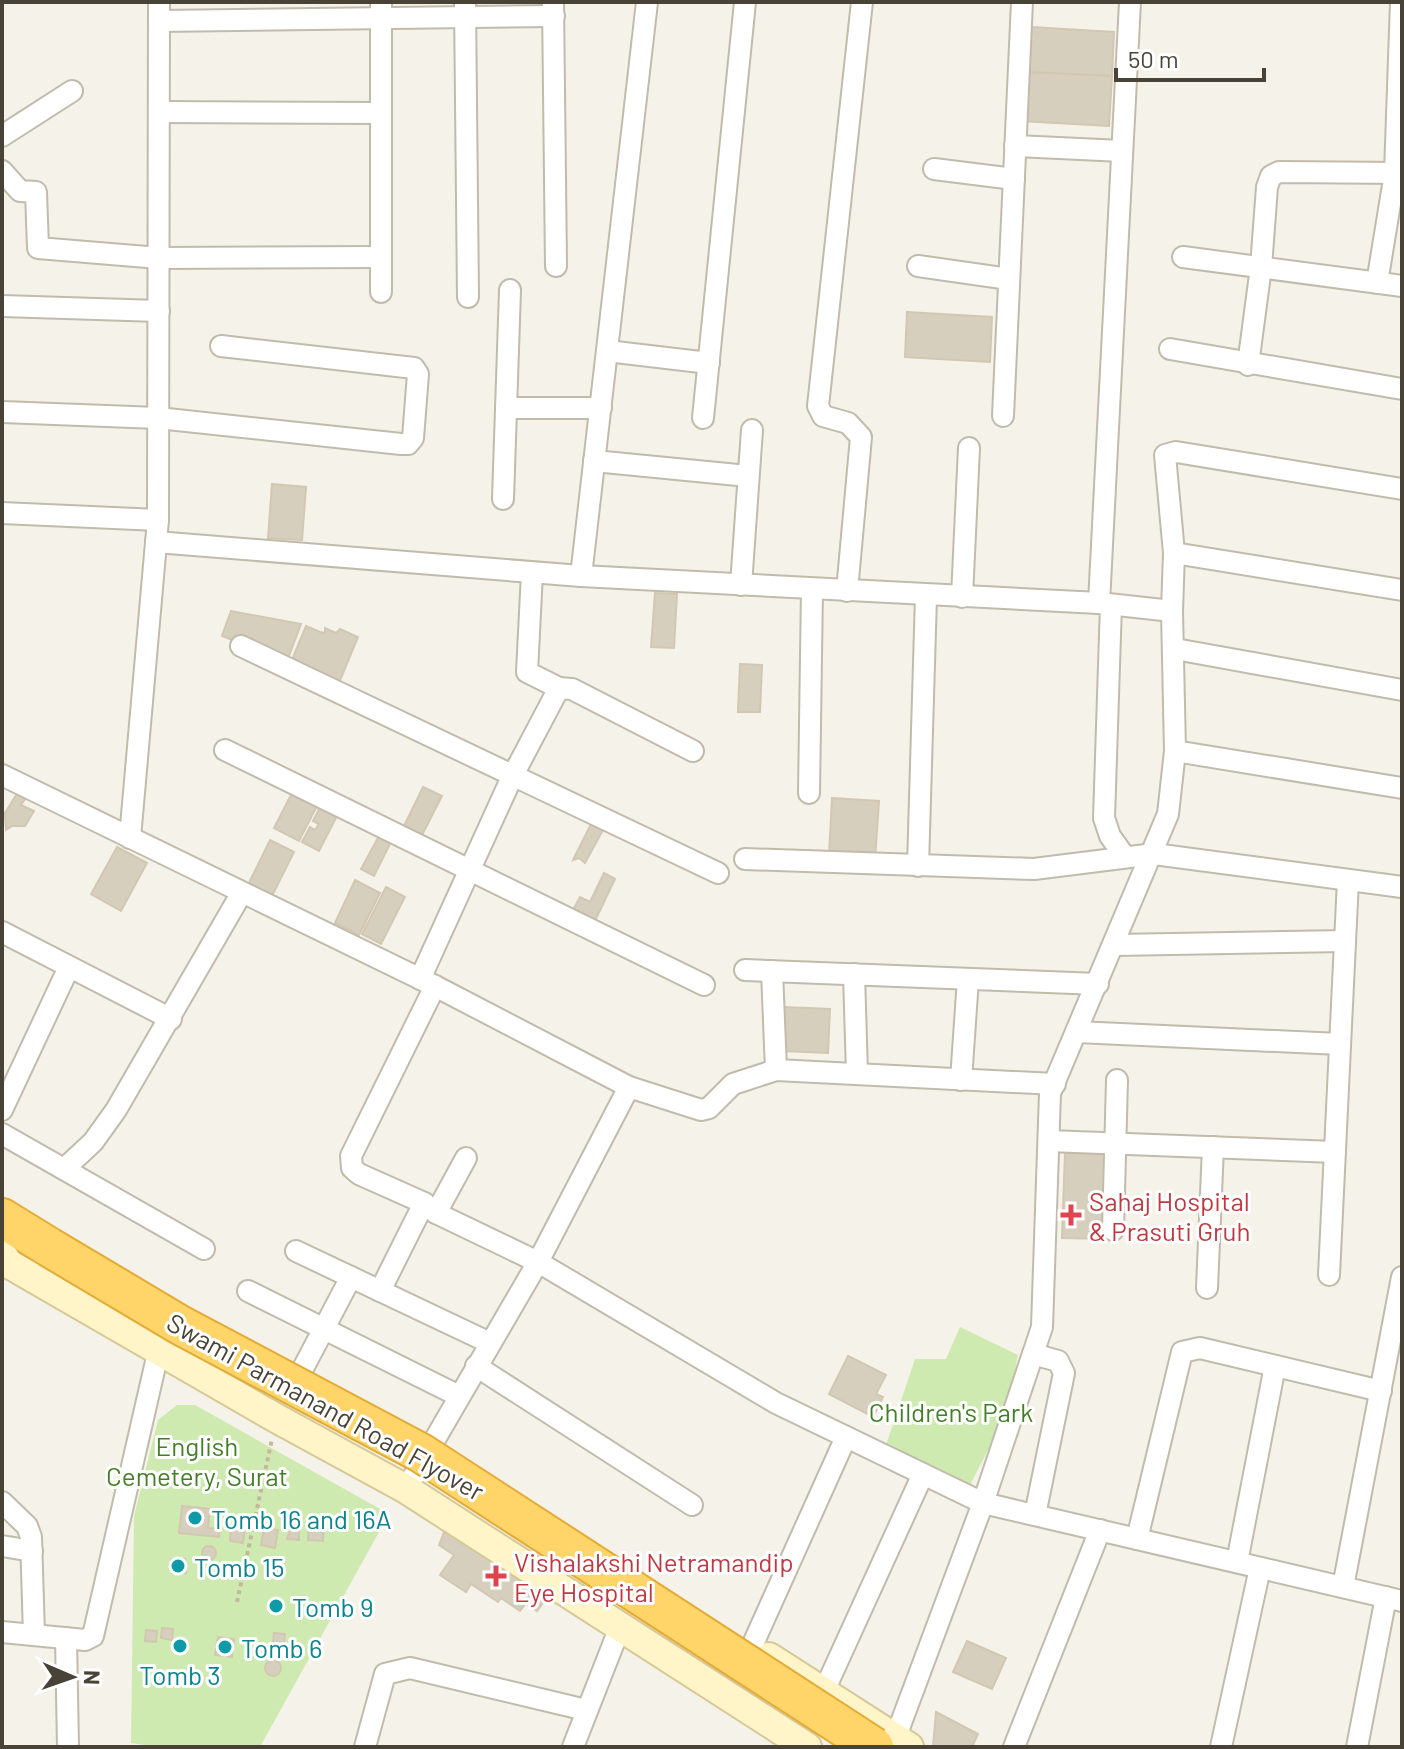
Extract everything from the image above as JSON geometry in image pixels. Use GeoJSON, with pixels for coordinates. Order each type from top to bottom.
{"type":"FeatureCollection","features":[{"type":"Feature","properties":{"kind":"highway","name":"Swami Parmanand Road Flyover"},"geometry":{"type":"LineString","coordinates":[[17,1241],[421,1453],[893,1744]]}},
{"type":"Feature","properties":{"kind":"highway","name":"Swami Parmanand Road Flyover"},"geometry":{"type":"LineString","coordinates":[[17,1241],[170,1339],[411,1468],[847,1747]]}},
{"type":"Feature","properties":{"kind":"street"},"geometry":{"type":"LineString","coordinates":[[581,576],[647,2]]}},
{"type":"Feature","properties":{"kind":"street"},"geometry":{"type":"LineString","coordinates":[[703,418],[745,2]]}},
{"type":"Feature","properties":{"kind":"street"},"geometry":{"type":"LineString","coordinates":[[847,591],[861,437],[848,423],[823,416],[818,406],[862,2]]}},
{"type":"Feature","properties":{"kind":"street"},"geometry":{"type":"LineString","coordinates":[[1003,416],[1022,2]]}},
{"type":"Feature","properties":{"kind":"street"},"geometry":{"type":"LineString","coordinates":[[1125,857],[1110,836],[1104,818],[1105,604],[1130,2]]}},
{"type":"Feature","properties":{"kind":"street"},"geometry":{"type":"LineString","coordinates":[[1377,283],[1398,173],[1401,2]]}},
{"type":"Feature","properties":{"kind":"street"},"geometry":{"type":"LineString","coordinates":[[130,838],[158,520],[159,11],[553,9],[556,266]]}},
{"type":"Feature","properties":{"kind":"street"},"geometry":{"type":"LineString","coordinates":[[381,10],[381,292]]}},
{"type":"Feature","properties":{"kind":"street"},"geometry":{"type":"LineString","coordinates":[[465,10],[468,297]]}},
{"type":"Feature","properties":{"kind":"street"},"geometry":{"type":"LineString","coordinates":[[2,136],[72,91]]}},
{"type":"Feature","properties":{"kind":"street"},"geometry":{"type":"LineString","coordinates":[[159,112],[381,113]]}},
{"type":"Feature","properties":{"kind":"street"},"geometry":{"type":"LineString","coordinates":[[1015,146],[1122,151]]}},
{"type":"Feature","properties":{"kind":"street"},"geometry":{"type":"LineString","coordinates":[[934,169],[1014,179]]}},
{"type":"Feature","properties":{"kind":"street"},"geometry":{"type":"LineString","coordinates":[[2,171],[11,190],[36,192],[38,248],[159,258],[381,257]]}},
{"type":"Feature","properties":{"kind":"street"},"geometry":{"type":"LineString","coordinates":[[1248,365],[1261,267],[1267,187],[1271,176],[1279,172],[1398,173]]}},
{"type":"Feature","properties":{"kind":"street"},"geometry":{"type":"LineString","coordinates":[[1183,257],[1402,286]]}},
{"type":"Feature","properties":{"kind":"street"},"geometry":{"type":"LineString","coordinates":[[918,266],[1009,279]]}},
{"type":"Feature","properties":{"kind":"street"},"geometry":{"type":"LineString","coordinates":[[503,499],[510,290]]}},
{"type":"Feature","properties":{"kind":"street"},"geometry":{"type":"LineString","coordinates":[[2,306],[159,311]]}},
{"type":"Feature","properties":{"kind":"street"},"geometry":{"type":"LineString","coordinates":[[2,412],[158,418],[401,444],[413,438],[418,374],[414,368],[221,346]]}},
{"type":"Feature","properties":{"kind":"street"},"geometry":{"type":"LineString","coordinates":[[1170,349],[1248,365],[1402,389]]}},
{"type":"Feature","properties":{"kind":"street"},"geometry":{"type":"LineString","coordinates":[[607,351],[709,363]]}},
{"type":"Feature","properties":{"kind":"street"},"geometry":{"type":"LineString","coordinates":[[506,408],[601,408]]}},
{"type":"Feature","properties":{"kind":"street"},"geometry":{"type":"LineString","coordinates":[[741,585],[752,430]]}},
{"type":"Feature","properties":{"kind":"street"},"geometry":{"type":"LineString","coordinates":[[962,597],[969,448]]}},
{"type":"Feature","properties":{"kind":"street"},"geometry":{"type":"LineString","coordinates":[[807,1747],[406,1489],[274,1427],[9,1264],[17,1241],[50,1237],[429,1446],[824,1691],[893,1744],[983,1503],[1042,1327],[1050,1093],[1154,854],[1168,814],[1175,751],[1174,553],[1164,463],[1169,451],[1402,489]]}},
{"type":"Feature","properties":{"kind":"street"},"geometry":{"type":"LineString","coordinates":[[594,461],[748,476]]}},
{"type":"Feature","properties":{"kind":"street"},"geometry":{"type":"LineString","coordinates":[[2,513],[158,520]]}},
{"type":"Feature","properties":{"kind":"street"},"geometry":{"type":"LineString","coordinates":[[156,542],[532,573],[1105,604],[1172,611]]}},
{"type":"Feature","properties":{"kind":"street"},"geometry":{"type":"LineString","coordinates":[[1174,553],[1402,590]]}},
{"type":"Feature","properties":{"kind":"street"},"geometry":{"type":"LineString","coordinates":[[532,573],[527,672],[559,688],[572,689],[693,751]]}},
{"type":"Feature","properties":{"kind":"street"},"geometry":{"type":"LineString","coordinates":[[809,793],[812,589]]}},
{"type":"Feature","properties":{"kind":"street"},"geometry":{"type":"LineString","coordinates":[[918,866],[926,596]]}},
{"type":"Feature","properties":{"kind":"street"},"geometry":{"type":"LineString","coordinates":[[241,646],[718,873]]}},
{"type":"Feature","properties":{"kind":"street"},"geometry":{"type":"LineString","coordinates":[[1175,649],[1402,690]]}},
{"type":"Feature","properties":{"kind":"street"},"geometry":{"type":"LineString","coordinates":[[559,688],[512,777],[470,872],[428,983],[351,1156],[352,1168],[538,1262],[776,1403],[983,1503],[1394,1599],[1357,1747]]}},
{"type":"Feature","properties":{"kind":"street"},"geometry":{"type":"LineString","coordinates":[[225,750],[704,985]]}},
{"type":"Feature","properties":{"kind":"street"},"geometry":{"type":"LineString","coordinates":[[1175,751],[1402,788]]}},
{"type":"Feature","properties":{"kind":"street"},"geometry":{"type":"LineString","coordinates":[[2,775],[428,983],[629,1087],[701,1110],[709,1108],[733,1084],[776,1070],[1055,1084]]}},
{"type":"Feature","properties":{"kind":"street"},"geometry":{"type":"LineString","coordinates":[[745,859],[1034,869],[1154,854],[1402,887]]}},
{"type":"Feature","properties":{"kind":"street"},"geometry":{"type":"LineString","coordinates":[[1329,1275],[1348,880]]}},
{"type":"Feature","properties":{"kind":"street"},"geometry":{"type":"LineString","coordinates":[[64,1169],[93,1142],[116,1110],[241,894]]}},
{"type":"Feature","properties":{"kind":"street"},"geometry":{"type":"LineString","coordinates":[[2,932],[171,1019]]}},
{"type":"Feature","properties":{"kind":"street"},"geometry":{"type":"LineString","coordinates":[[1115,945],[1345,941]]}},
{"type":"Feature","properties":{"kind":"street"},"geometry":{"type":"LineString","coordinates":[[2,1110],[69,967]]}},
{"type":"Feature","properties":{"kind":"street"},"geometry":{"type":"LineString","coordinates":[[745,970],[1098,984]]}},
{"type":"Feature","properties":{"kind":"street"},"geometry":{"type":"LineString","coordinates":[[772,971],[776,1070]]}},
{"type":"Feature","properties":{"kind":"street"},"geometry":{"type":"LineString","coordinates":[[854,974],[857,1074]]}},
{"type":"Feature","properties":{"kind":"street"},"geometry":{"type":"LineString","coordinates":[[961,1080],[968,979]]}},
{"type":"Feature","properties":{"kind":"street"},"geometry":{"type":"LineString","coordinates":[[1077,1032],[1340,1044]]}},
{"type":"Feature","properties":{"kind":"street"},"geometry":{"type":"LineString","coordinates":[[1113,1230],[1117,1080]]}},
{"type":"Feature","properties":{"kind":"street"},"geometry":{"type":"LineString","coordinates":[[406,1489],[538,1262],[629,1087]]}},
{"type":"Feature","properties":{"kind":"street"},"geometry":{"type":"LineString","coordinates":[[2,1134],[204,1249]]}},
{"type":"Feature","properties":{"kind":"street"},"geometry":{"type":"LineString","coordinates":[[1049,1141],[1335,1152]]}},
{"type":"Feature","properties":{"kind":"street"},"geometry":{"type":"LineString","coordinates":[[1207,1288],[1213,1147]]}},
{"type":"Feature","properties":{"kind":"street"},"geometry":{"type":"LineString","coordinates":[[380,1291],[430,1208],[466,1158]]}},
{"type":"Feature","properties":{"kind":"street"},"geometry":{"type":"LineString","coordinates":[[296,1251],[490,1343]]}},
{"type":"Feature","properties":{"kind":"street"},"geometry":{"type":"LineString","coordinates":[[300,1374],[351,1277]]}},
{"type":"Feature","properties":{"kind":"street"},"geometry":{"type":"LineString","coordinates":[[1343,1587],[1381,1391],[1396,1347],[1402,1277]]}},
{"type":"Feature","properties":{"kind":"street"},"geometry":{"type":"LineString","coordinates":[[248,1291],[459,1396]]}},
{"type":"Feature","properties":{"kind":"street"},"geometry":{"type":"LineString","coordinates":[[1137,1539],[1182,1352],[1200,1348],[1381,1391]]}},
{"type":"Feature","properties":{"kind":"street"},"geometry":{"type":"LineString","coordinates":[[2,1632],[85,1640],[93,1636],[98,1628],[158,1353]]}},
{"type":"Feature","properties":{"kind":"street"},"geometry":{"type":"LineString","coordinates":[[1033,1354],[1058,1361],[1064,1373],[1035,1515]]}},
{"type":"Feature","properties":{"kind":"street"},"geometry":{"type":"LineString","coordinates":[[476,1366],[692,1505]]}},
{"type":"Feature","properties":{"kind":"street"},"geometry":{"type":"LineString","coordinates":[[1237,1562],[1275,1366]]}},
{"type":"Feature","properties":{"kind":"street"},"geometry":{"type":"LineString","coordinates":[[752,1646],[846,1437]]}},
{"type":"Feature","properties":{"kind":"street"},"geometry":{"type":"LineString","coordinates":[[824,1691],[923,1474]]}},
{"type":"Feature","properties":{"kind":"street"},"geometry":{"type":"LineString","coordinates":[[2,1502],[27,1526],[32,1551],[34,1635]]}},
{"type":"Feature","properties":{"kind":"street"},"geometry":{"type":"LineString","coordinates":[[1014,1747],[1100,1530]]}},
{"type":"Feature","properties":{"kind":"street"},"geometry":{"type":"LineString","coordinates":[[2,1546],[32,1551]]}},
{"type":"Feature","properties":{"kind":"street"},"geometry":{"type":"LineString","coordinates":[[1221,1747],[1260,1568]]}},
{"type":"Feature","properties":{"kind":"street"},"geometry":{"type":"LineString","coordinates":[[573,1747],[620,1627]]}},
{"type":"Feature","properties":{"kind":"street"},"geometry":{"type":"LineString","coordinates":[[66,1638],[68,1747]]}},
{"type":"Feature","properties":{"kind":"street"},"geometry":{"type":"LineString","coordinates":[[365,1747],[385,1674],[394,1670],[410,1668],[586,1710]]}},
{"type":"Feature","properties":{"kind":"path"},"geometry":{"type":"LineString","coordinates":[[237,1602],[274,1427]]}},
{"type":"Feature","properties":{"kind":"green space","name":"Children's Park"},"geometry":{"type":"Polygon","coordinates":[[[960,1327],[1018,1355],[1006,1415],[969,1487],[886,1445],[915,1359],[946,1359],[960,1327]]]}},
{"type":"Feature","properties":{"kind":"green space","name":"English Cemetery, Surat"},"geometry":{"type":"Polygon","coordinates":[[[177,1405],[195,1405],[389,1514],[260,1747],[160,1747],[131,1743],[134,1516],[158,1420],[177,1405]],[[182,1507],[179,1533],[219,1537],[208,1528],[209,1509],[182,1507]]]}},
{"type":"Feature","properties":{"kind":"building"},"geometry":{"type":"Polygon","coordinates":[[[1031,27],[1114,32],[1112,76],[1029,72],[1031,27]]]}},
{"type":"Feature","properties":{"kind":"building"},"geometry":{"type":"Polygon","coordinates":[[[1022,72],[1112,76],[1109,126],[1020,121],[1022,72]]]}},
{"type":"Feature","properties":{"kind":"building"},"geometry":{"type":"Polygon","coordinates":[[[907,312],[992,317],[990,362],[905,357],[907,312]]]}},
{"type":"Feature","properties":{"kind":"building"},"geometry":{"type":"Polygon","coordinates":[[[272,484],[306,487],[302,540],[268,538],[272,484]]]}},
{"type":"Feature","properties":{"kind":"building"},"geometry":{"type":"Polygon","coordinates":[[[655,593],[677,594],[674,648],[651,647],[655,593]]]}},
{"type":"Feature","properties":{"kind":"building"},"geometry":{"type":"Polygon","coordinates":[[[231,611],[301,624],[287,661],[222,636],[231,611]]]}},
{"type":"Feature","properties":{"kind":"building"},"geometry":{"type":"Polygon","coordinates":[[[306,626],[325,633],[325,628],[336,633],[340,629],[358,637],[339,683],[291,662],[306,626]]]}},
{"type":"Feature","properties":{"kind":"building"},"geometry":{"type":"Polygon","coordinates":[[[740,664],[762,665],[760,712],[738,712],[740,664]]]}},
{"type":"Feature","properties":{"kind":"building"},"geometry":{"type":"Polygon","coordinates":[[[295,787],[320,800],[299,841],[274,828],[295,787]]]}},
{"type":"Feature","properties":{"kind":"building"},"geometry":{"type":"Polygon","coordinates":[[[423,787],[442,796],[420,839],[402,830],[423,787]]]}},
{"type":"Feature","properties":{"kind":"building"},"geometry":{"type":"Polygon","coordinates":[[[18,792],[27,796],[21,805],[34,811],[25,826],[12,826],[6,830],[5,813],[18,792]]]}},
{"type":"Feature","properties":{"kind":"building"},"geometry":{"type":"Polygon","coordinates":[[[832,798],[879,801],[875,859],[829,855],[832,798]]]}},
{"type":"Feature","properties":{"kind":"building"},"geometry":{"type":"Polygon","coordinates":[[[320,807],[337,816],[319,851],[302,842],[310,827],[315,830],[319,824],[313,821],[320,807]]]}},
{"type":"Feature","properties":{"kind":"building"},"geometry":{"type":"Polygon","coordinates":[[[591,824],[603,830],[585,863],[579,858],[573,860],[591,824]]]}},
{"type":"Feature","properties":{"kind":"building"},"geometry":{"type":"Polygon","coordinates":[[[380,834],[392,840],[374,876],[361,869],[380,834]]]}},
{"type":"Feature","properties":{"kind":"building"},"geometry":{"type":"Polygon","coordinates":[[[270,840],[294,852],[271,898],[247,887],[270,840]]]}},
{"type":"Feature","properties":{"kind":"building"},"geometry":{"type":"Polygon","coordinates":[[[117,847],[147,863],[121,911],[91,894],[117,847]]]}},
{"type":"Feature","properties":{"kind":"building"},"geometry":{"type":"Polygon","coordinates":[[[604,873],[615,879],[594,923],[572,912],[580,897],[590,902],[604,873]]]}},
{"type":"Feature","properties":{"kind":"building"},"geometry":{"type":"Polygon","coordinates":[[[355,880],[380,893],[359,935],[335,923],[355,880]]]}},
{"type":"Feature","properties":{"kind":"building"},"geometry":{"type":"Polygon","coordinates":[[[386,887],[405,897],[381,944],[362,934],[386,887]]]}},
{"type":"Feature","properties":{"kind":"building"},"geometry":{"type":"Polygon","coordinates":[[[783,1007],[830,1009],[828,1053],[782,1051],[783,1007]]]}},
{"type":"Feature","properties":{"kind":"building"},"geometry":{"type":"Polygon","coordinates":[[[1065,1153],[1111,1154],[1109,1239],[1062,1238],[1065,1153]]]}},
{"type":"Feature","properties":{"kind":"building"},"geometry":{"type":"Polygon","coordinates":[[[848,1356],[886,1375],[876,1394],[883,1397],[873,1417],[829,1394],[848,1356]]]}},
{"type":"Feature","properties":{"kind":"building","name":"Tomb 16 and 16A"},"geometry":{"type":"Polygon","coordinates":[[[182,1506],[210,1509],[208,1528],[220,1529],[219,1537],[179,1533],[182,1506]]]}},
{"type":"Feature","properties":{"kind":"building"},"geometry":{"type":"Polygon","coordinates":[[[309,1518],[324,1519],[323,1541],[308,1540],[309,1518]]]}},
{"type":"Feature","properties":{"kind":"building"},"geometry":{"type":"Polygon","coordinates":[[[293,1521],[299,1529],[299,1540],[287,1539],[293,1521]]]}},
{"type":"Feature","properties":{"kind":"building"},"geometry":{"type":"Polygon","coordinates":[[[231,1527],[245,1529],[243,1543],[230,1541],[231,1527]]]}},
{"type":"Feature","properties":{"kind":"building"},"geometry":{"type":"Polygon","coordinates":[[[446,1527],[552,1590],[537,1611],[526,1603],[520,1611],[501,1598],[498,1602],[471,1584],[466,1592],[440,1575],[454,1555],[439,1545],[446,1527]]]}},
{"type":"Feature","properties":{"kind":"building"},"geometry":{"type":"Polygon","coordinates":[[[264,1528],[278,1530],[275,1548],[261,1545],[264,1528]]]}},
{"type":"Feature","properties":{"kind":"building"},"geometry":{"type":"Polygon","coordinates":[[[209,1546],[216,1553],[209,1560],[202,1553],[209,1546]]]}},
{"type":"Feature","properties":{"kind":"building","name":"Tomb 15"},"geometry":{"type":"Polygon","coordinates":[[[171,1559],[185,1559],[186,1573],[172,1573],[171,1559]]]}},
{"type":"Feature","properties":{"kind":"building","name":"Tomb 9"},"geometry":{"type":"Polygon","coordinates":[[[271,1600],[282,1601],[281,1612],[270,1611],[271,1600]]]}},
{"type":"Feature","properties":{"kind":"building"},"geometry":{"type":"Polygon","coordinates":[[[162,1628],[173,1629],[172,1640],[161,1638],[162,1628]]]}},
{"type":"Feature","properties":{"kind":"building"},"geometry":{"type":"Polygon","coordinates":[[[146,1630],[157,1631],[156,1642],[145,1641],[146,1630]]]}},
{"type":"Feature","properties":{"kind":"building"},"geometry":{"type":"Polygon","coordinates":[[[274,1633],[285,1634],[284,1645],[273,1643],[274,1633]]]}},
{"type":"Feature","properties":{"kind":"building","name":"Tomb 6"},"geometry":{"type":"Polygon","coordinates":[[[218,1637],[234,1639],[232,1657],[215,1655],[218,1637]]]}},
{"type":"Feature","properties":{"kind":"building","name":"Tomb 3"},"geometry":{"type":"Polygon","coordinates":[[[175,1640],[186,1641],[186,1652],[174,1651],[175,1640]]]}},
{"type":"Feature","properties":{"kind":"building"},"geometry":{"type":"Polygon","coordinates":[[[967,1641],[1006,1658],[992,1689],[953,1672],[967,1641]]]}},
{"type":"Feature","properties":{"kind":"building"},"geometry":{"type":"Polygon","coordinates":[[[273,1660],[281,1668],[273,1676],[265,1668],[273,1660]]]}},
{"type":"Feature","properties":{"kind":"building"},"geometry":{"type":"Polygon","coordinates":[[[936,1712],[978,1734],[972,1747],[933,1747],[936,1712]]]}},
{"type":"Feature","properties":{"kind":"place","name":"Sahaj Hospital & Prasuti Gruh"},"geometry":{"type":"Point","coordinates":[1071,1215]}},
{"type":"Feature","properties":{"kind":"place","name":"Tomb 16 and 16A"},"geometry":{"type":"Point","coordinates":[195,1518]}},
{"type":"Feature","properties":{"kind":"place","name":"Tomb 15"},"geometry":{"type":"Point","coordinates":[178,1566]}},
{"type":"Feature","properties":{"kind":"place","name":"Vishalakshi Netramandip Eye Hospital"},"geometry":{"type":"Point","coordinates":[496,1576]}},
{"type":"Feature","properties":{"kind":"place","name":"Tomb 9"},"geometry":{"type":"Point","coordinates":[276,1606]}},
{"type":"Feature","properties":{"kind":"place","name":"Tomb 3"},"geometry":{"type":"Point","coordinates":[180,1646]}},
{"type":"Feature","properties":{"kind":"place","name":"Tomb 6"},"geometry":{"type":"Point","coordinates":[225,1647]}}]}
